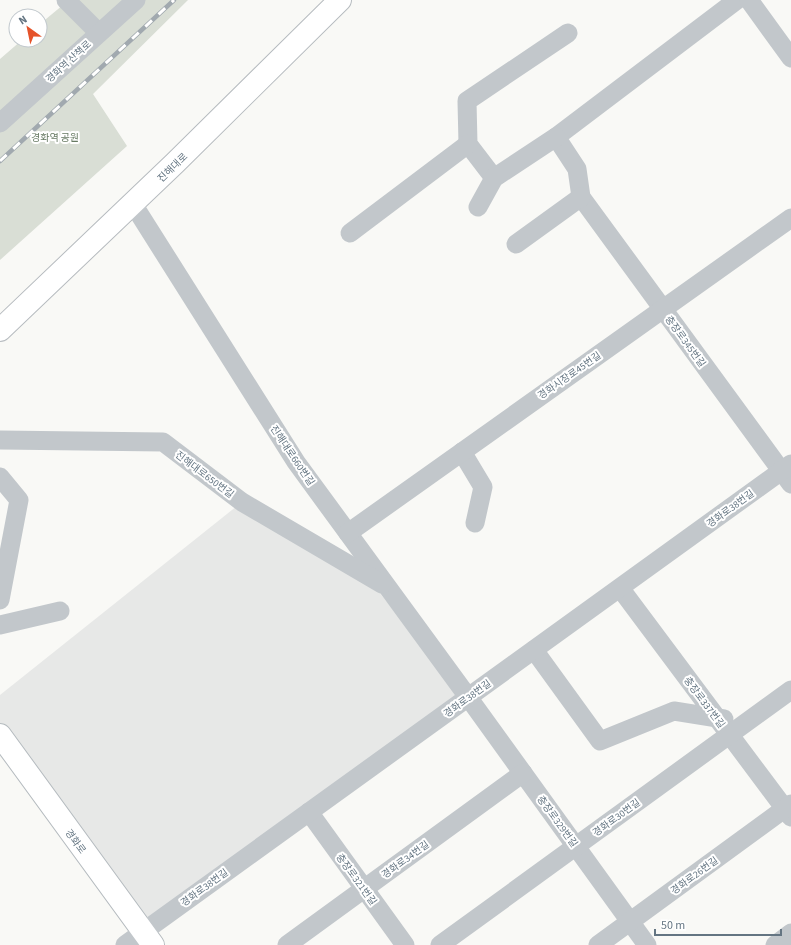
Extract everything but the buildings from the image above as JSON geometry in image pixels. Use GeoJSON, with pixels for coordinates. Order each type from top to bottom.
{"type":"FeatureCollection","features":[{"type":"Feature","properties":{"kind":"main road","name":"진해대로"},"geometry":{"type":"LineString","coordinates":[[0,330],[176,164],[340,0]]}},
{"type":"Feature","properties":{"kind":"main road","name":"경화로"},"geometry":{"type":"LineString","coordinates":[[0,735],[148,938]]}},
{"type":"Feature","properties":{"kind":"street"},"geometry":{"type":"LineString","coordinates":[[67,0],[99,33]]}},
{"type":"Feature","properties":{"kind":"street","name":"경화역 산책로"},"geometry":{"type":"LineString","coordinates":[[0,123],[136,0]]}},
{"type":"Feature","properties":{"kind":"street"},"geometry":{"type":"LineString","coordinates":[[478,207],[494,178],[556,137],[737,0]]}},
{"type":"Feature","properties":{"kind":"street"},"geometry":{"type":"LineString","coordinates":[[749,0],[791,58]]}},
{"type":"Feature","properties":{"kind":"street"},"geometry":{"type":"LineString","coordinates":[[494,178],[468,144],[467,100],[568,33]]}},
{"type":"Feature","properties":{"kind":"street"},"geometry":{"type":"LineString","coordinates":[[516,244],[581,197],[577,169],[556,137]]}},
{"type":"Feature","properties":{"kind":"street"},"geometry":{"type":"LineString","coordinates":[[350,233],[468,144]]}},
{"type":"Feature","properties":{"kind":"street","name":"충장로345번길"},"geometry":{"type":"LineString","coordinates":[[581,197],[663,309],[788,473]]}},
{"type":"Feature","properties":{"kind":"street","name":"진해대로660번길"},"geometry":{"type":"LineString","coordinates":[[133,204],[296,462],[468,697]]}},
{"type":"Feature","properties":{"kind":"street","name":"경화시장로45번길"},"geometry":{"type":"LineString","coordinates":[[348,533],[791,218]]}},
{"type":"Feature","properties":{"kind":"street","name":"진해대로650번길"},"geometry":{"type":"LineString","coordinates":[[0,440],[163,442],[242,502],[388,588]]}},
{"type":"Feature","properties":{"kind":"street"},"geometry":{"type":"LineString","coordinates":[[462,452],[482,487],[475,523]]}},
{"type":"Feature","properties":{"kind":"street","name":"경화로38번길"},"geometry":{"type":"LineString","coordinates":[[125,945],[148,938],[309,812],[620,588],[788,473]]}},
{"type":"Feature","properties":{"kind":"street"},"geometry":{"type":"LineString","coordinates":[[0,477],[19,500],[0,600]]}},
{"type":"Feature","properties":{"kind":"street","name":"충장로337번길"},"geometry":{"type":"LineString","coordinates":[[620,588],[729,735],[789,810]]}},
{"type":"Feature","properties":{"kind":"street"},"geometry":{"type":"LineString","coordinates":[[0,626],[60,611]]}},
{"type":"Feature","properties":{"kind":"street"},"geometry":{"type":"LineString","coordinates":[[534,650],[600,741],[674,711],[746,723]]}},
{"type":"Feature","properties":{"kind":"street","name":"경화로30번길"},"geometry":{"type":"LineString","coordinates":[[440,945],[791,690]]}},
{"type":"Feature","properties":{"kind":"street","name":"충장로329번길"},"geometry":{"type":"LineString","coordinates":[[468,697],[647,945]]}},
{"type":"Feature","properties":{"kind":"street","name":"경화로34번길"},"geometry":{"type":"LineString","coordinates":[[286,945],[523,773]]}},
{"type":"Feature","properties":{"kind":"street","name":"경화로26번길"},"geometry":{"type":"LineString","coordinates":[[598,945],[789,810]]}},
{"type":"Feature","properties":{"kind":"street","name":"충장로321번길"},"geometry":{"type":"LineString","coordinates":[[309,812],[405,945]]}},
{"type":"Feature","properties":{"kind":"street"},"geometry":{"type":"LineString","coordinates":[[775,945],[791,933]]}},
{"type":"Feature","properties":{"kind":"shaded area"},"geometry":{"type":"Polygon","coordinates":[[[242,502],[379,592],[462,696],[145,924],[0,724],[0,695],[242,502]]]}},
{"type":"Feature","properties":{"kind":"green space","name":"경화역 공원"},"geometry":{"type":"Polygon","coordinates":[[[69,0],[188,0],[93,94],[127,146],[0,260],[0,59],[13,48],[48,48],[48,17],[69,0]]]}},
{"type":"Feature","properties":{"kind":"railway"},"geometry":{"type":"LineString","coordinates":[[0,161],[174,0]]}}]}
